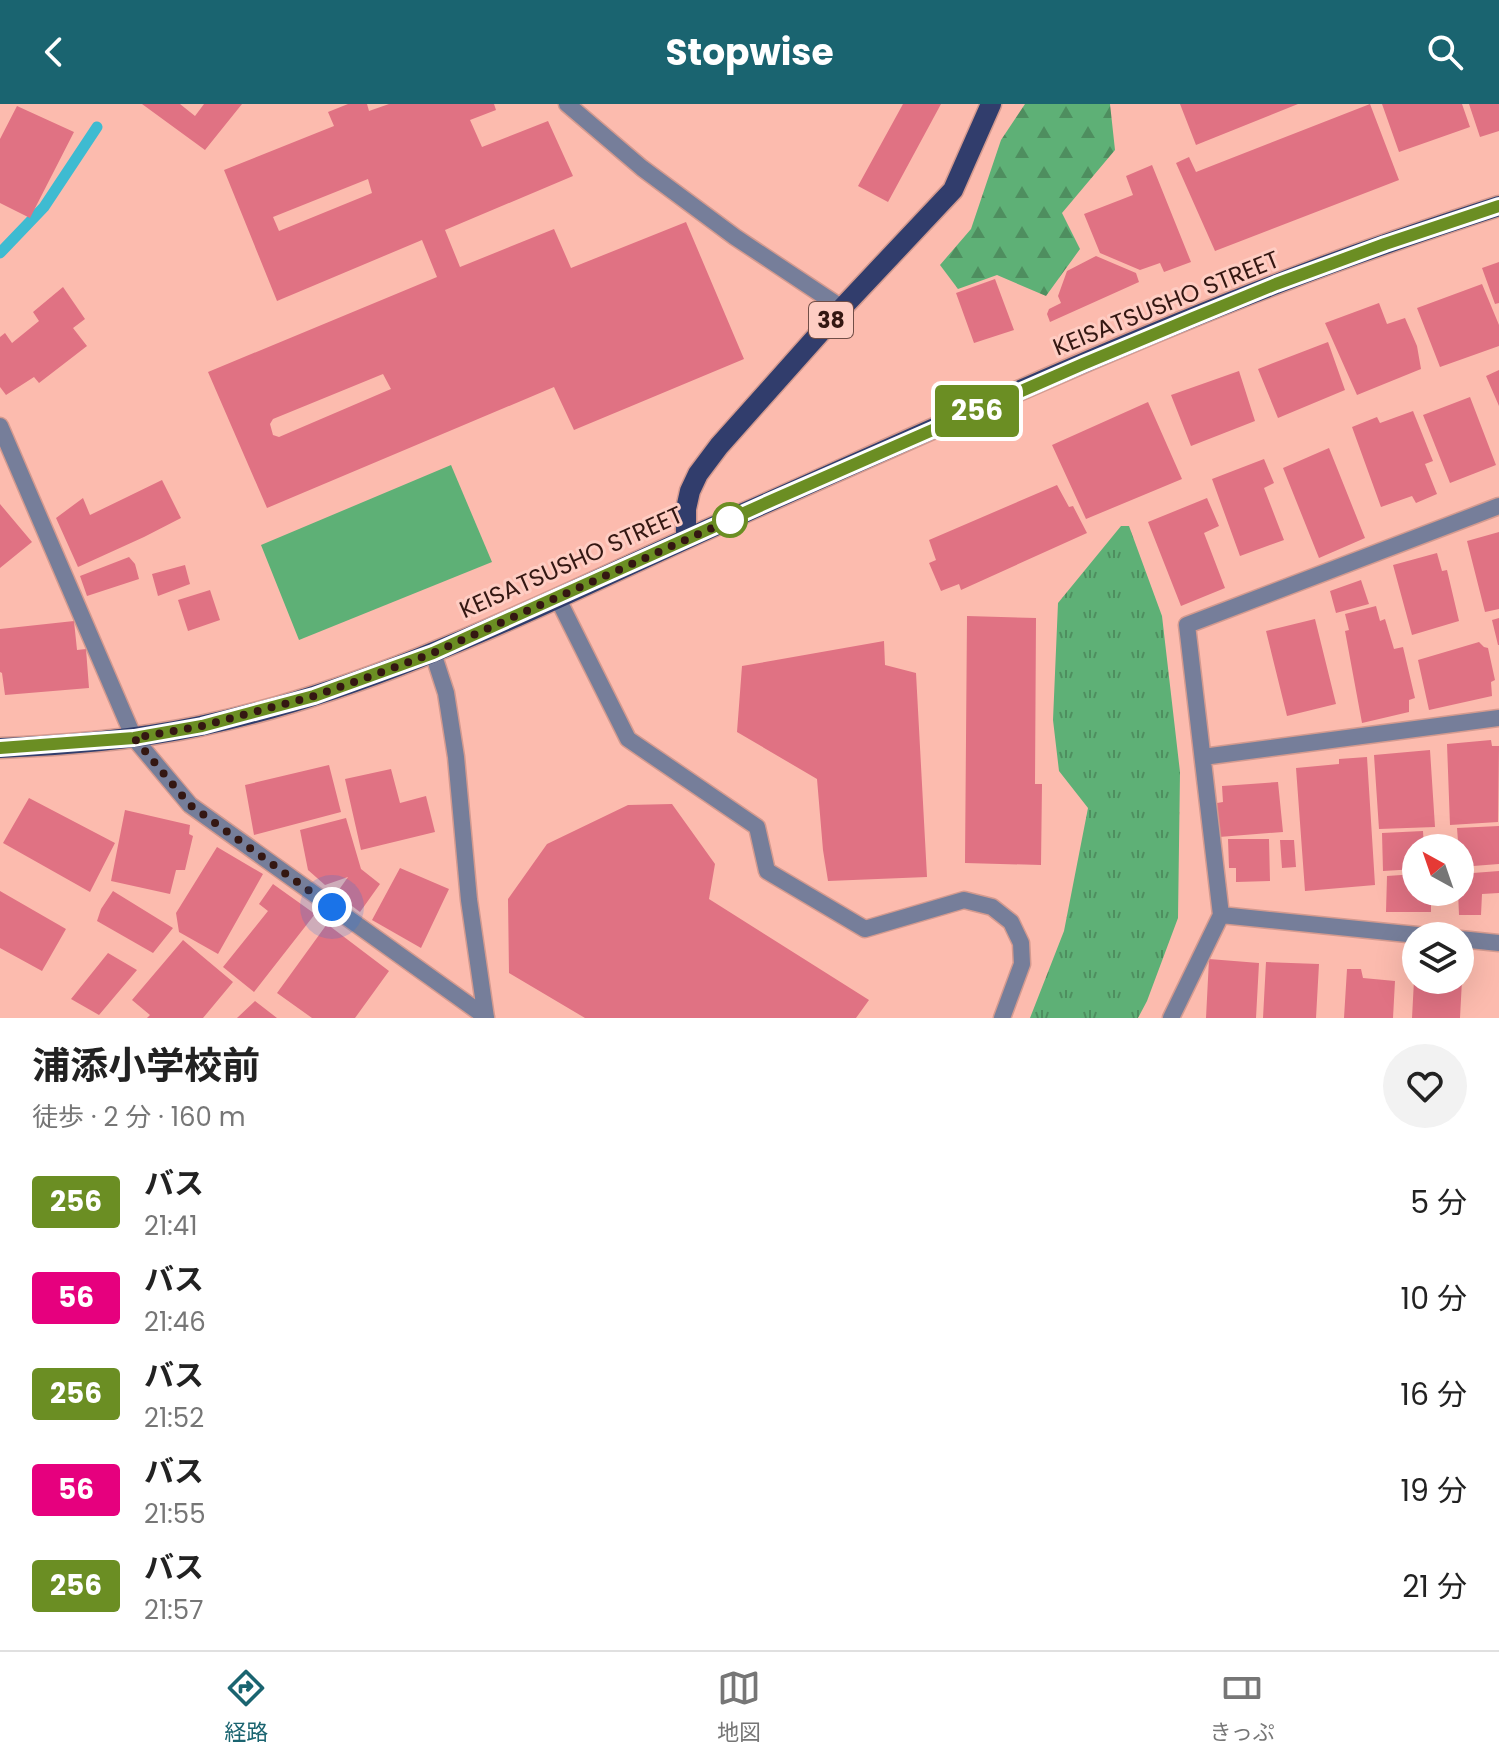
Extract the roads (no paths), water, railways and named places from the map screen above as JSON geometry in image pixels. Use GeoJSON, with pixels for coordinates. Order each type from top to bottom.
{"type":"FeatureCollection","features":[{"type":"Feature","properties":{"kind":"main road","name":"38"},"geometry":{"type":"LineString","coordinates":[[686,539],[686,509],[698,474],[719,446],[842,308],[953,190],[991,104]]}},
{"type":"Feature","properties":{"kind":"main road","name":"KEISATSUSHO STREET"},"geometry":{"type":"LineString","coordinates":[[0,748],[134,738],[202,726],[314,696],[433,653],[1083,364],[1262,290],[1499,206]]}},
{"type":"Feature","properties":{"kind":"street"},"geometry":{"type":"LineString","coordinates":[[567,104],[642,168],[735,237],[842,308]]}},
{"type":"Feature","properties":{"kind":"street"},"geometry":{"type":"LineString","coordinates":[[0,426],[134,738],[190,805],[486,1018]]}},
{"type":"Feature","properties":{"kind":"street"},"geometry":{"type":"LineString","coordinates":[[1171,1018],[1221,915],[1187,625],[1499,506]]}},
{"type":"Feature","properties":{"kind":"street"},"geometry":{"type":"LineString","coordinates":[[557,597],[628,739],[757,827],[767,871],[865,929],[964,900],[992,907],[1011,922],[1021,943],[1022,964],[1002,1018]]}},
{"type":"Feature","properties":{"kind":"street"},"geometry":{"type":"LineString","coordinates":[[433,653],[446,693],[456,757],[469,900],[486,1018]]}},
{"type":"Feature","properties":{"kind":"street"},"geometry":{"type":"LineString","coordinates":[[1203,757],[1499,718]]}},
{"type":"Feature","properties":{"kind":"street"},"geometry":{"type":"LineString","coordinates":[[1221,915],[1402,933]]}},
{"type":"Feature","properties":{"kind":"street"},"geometry":{"type":"LineString","coordinates":[[1474,940],[1499,943]]}},
{"type":"Feature","properties":{"kind":"waterway"},"geometry":{"type":"LineString","coordinates":[[0,253],[44,207],[97,127]]}}]}
